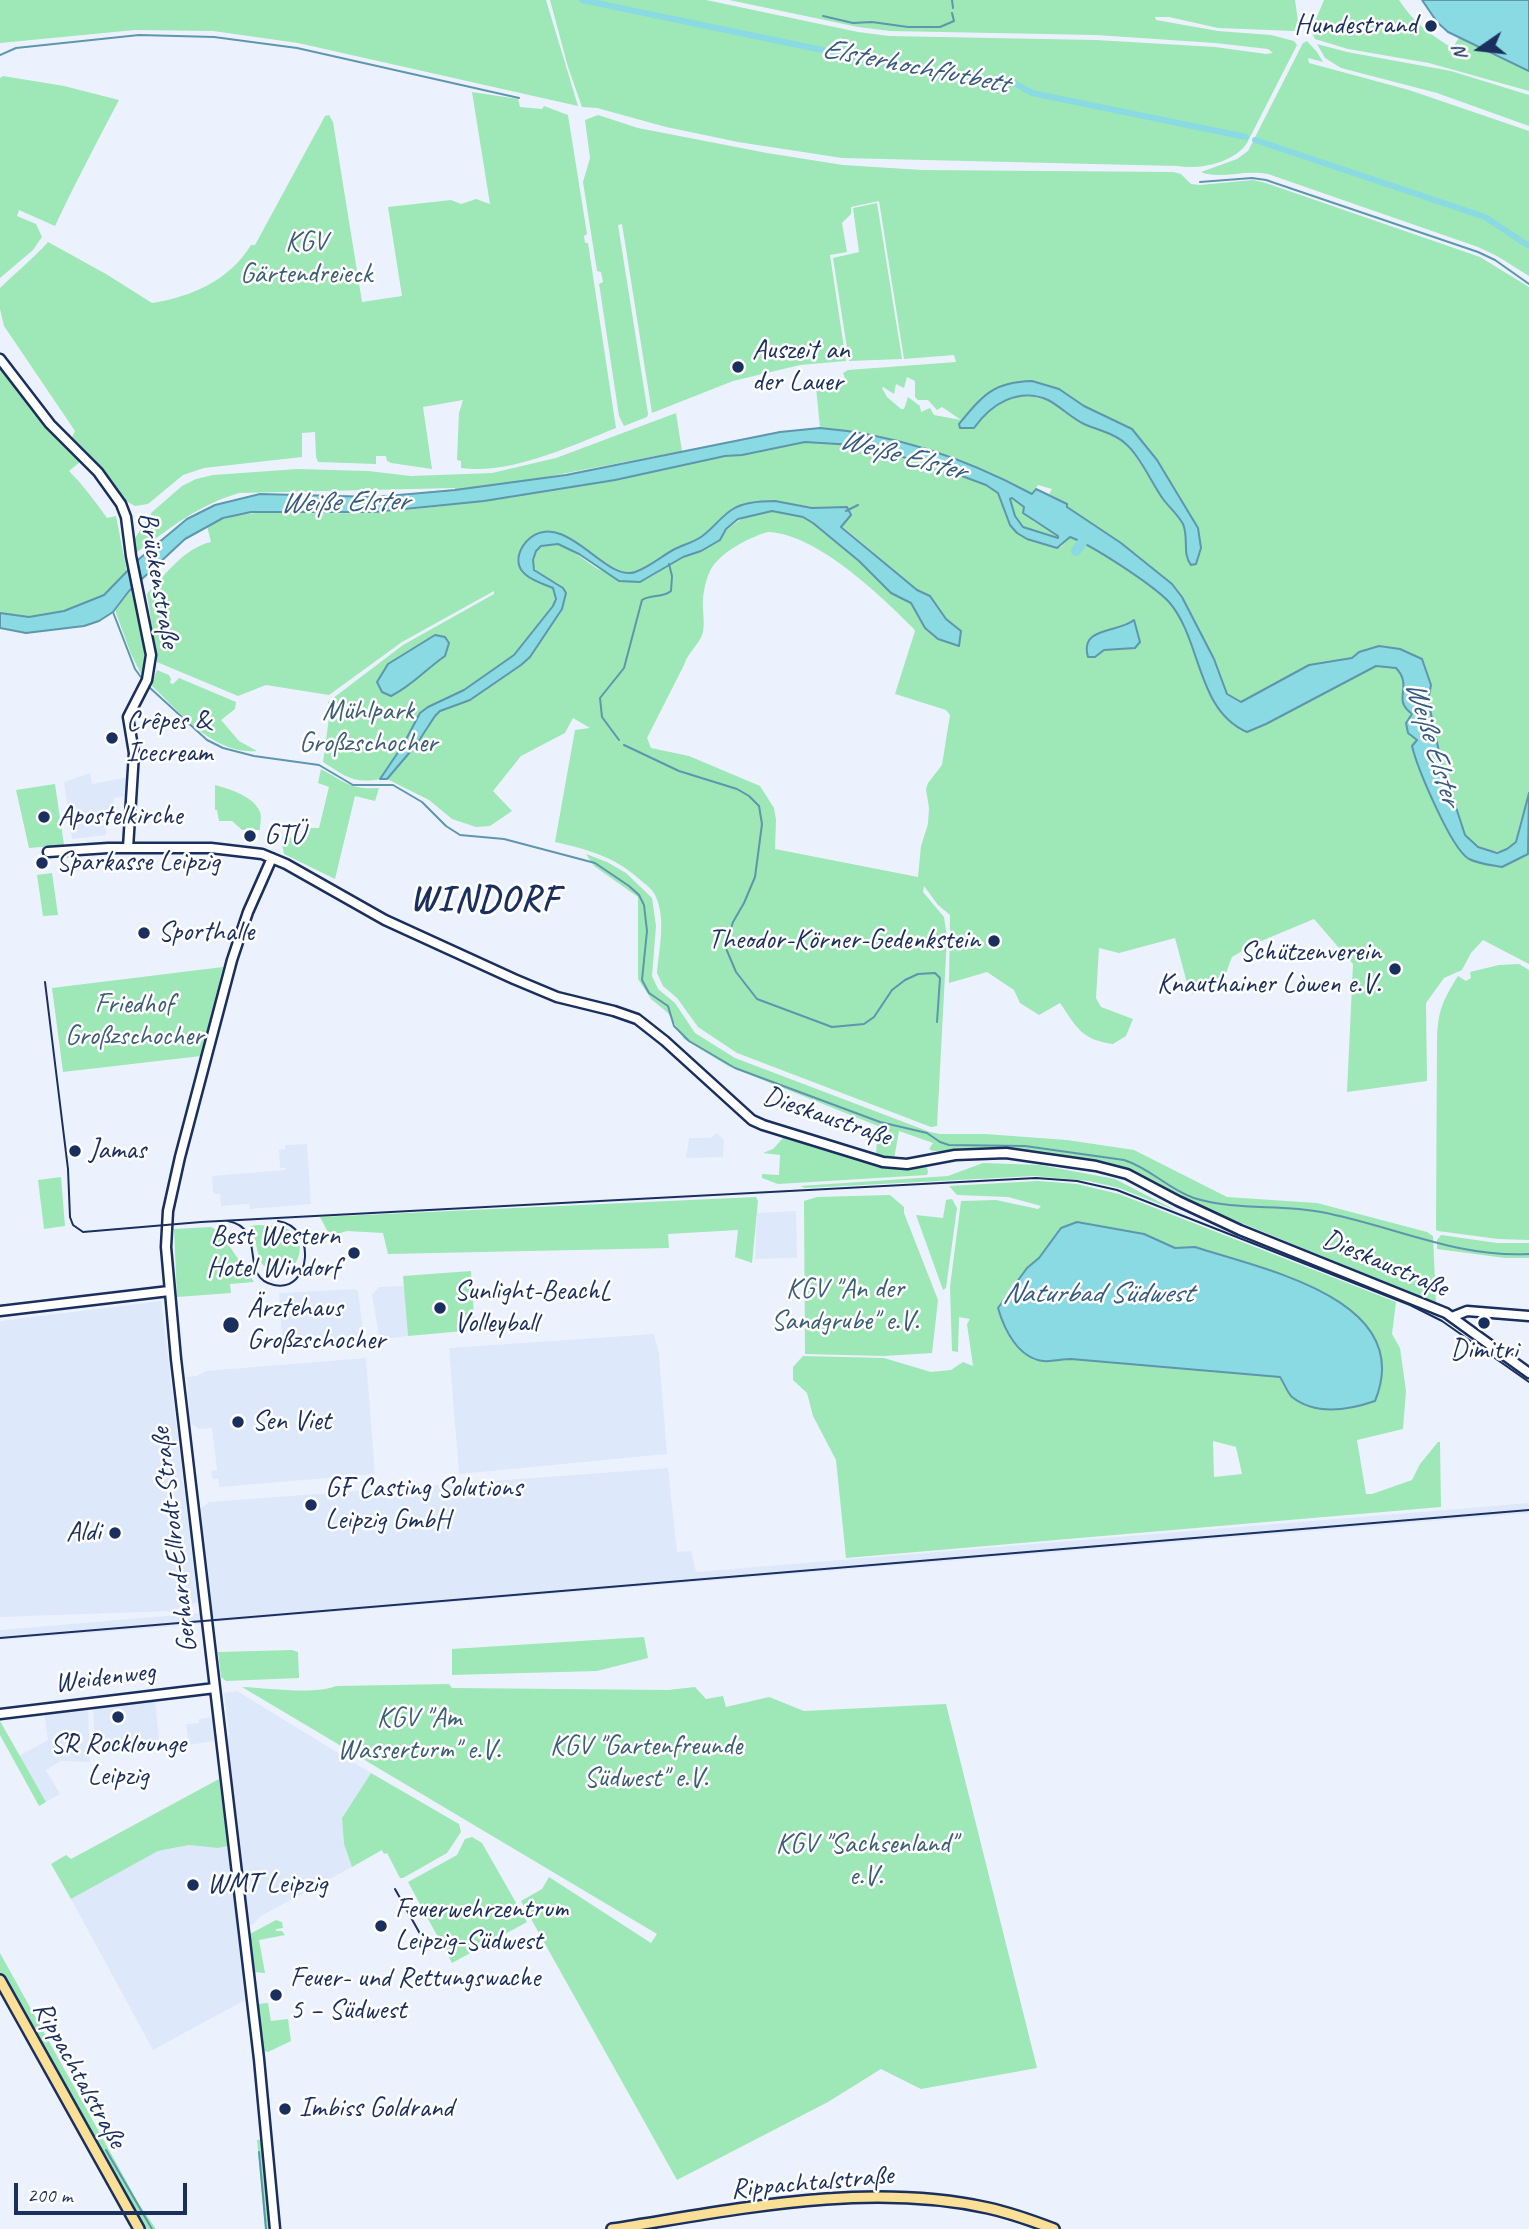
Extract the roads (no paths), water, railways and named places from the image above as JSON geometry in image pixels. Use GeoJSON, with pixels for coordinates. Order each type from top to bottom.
{"type":"FeatureCollection","features":[{"type":"Feature","properties":{"kind":"main road","name":"Brückenstraße"},"geometry":{"type":"LineString","coordinates":[[0,359],[33,403],[98,472],[121,504],[126,517],[151,655],[149,674],[128,717],[134,763],[128,848]]}},
{"type":"Feature","properties":{"kind":"main road","name":"Dieskaustraße"},"geometry":{"type":"LineString","coordinates":[[48,852],[211,848],[254,852],[272,858],[384,920],[514,979],[557,997],[614,1010],[637,1019],[752,1120],[763,1125],[883,1163],[907,1164],[955,1155],[1006,1153],[1112,1169],[1240,1230],[1385,1287],[1452,1317],[1529,1373]]}},
{"type":"Feature","properties":{"kind":"main road","name":"Gerhard-Ellrodt-Straße"},"geometry":{"type":"LineString","coordinates":[[272,858],[248,912],[232,960],[178,1166],[166,1234],[169,1290],[259,2059],[275,2229]]}},
{"type":"Feature","properties":{"kind":"main road"},"geometry":{"type":"LineString","coordinates":[[0,1311],[169,1290]]}},
{"type":"Feature","properties":{"kind":"main road"},"geometry":{"type":"LineString","coordinates":[[1452,1317],[1467,1311],[1529,1316]]}},
{"type":"Feature","properties":{"kind":"main road","name":"Weidenweg"},"geometry":{"type":"LineString","coordinates":[[0,1714],[215,1688]]}},
{"type":"Feature","properties":{"kind":"main road","name":"Rippachtalstraße"},"geometry":{"type":"LineString","coordinates":[[0,1980],[139,2229]]}},
{"type":"Feature","properties":{"kind":"main road","name":"Rippachtalstraße"},"geometry":{"type":"LineString","coordinates":[[612,2229],[812,2200],[867,2197],[912,2198],[989,2208],[1054,2229]]}},
{"type":"Feature","properties":{"kind":"water"},"geometry":{"type":"Polygon","coordinates":[[[1422,0],[1529,0],[1529,71],[1448,32],[1437,22],[1422,0]]]}},
{"type":"Feature","properties":{"kind":"water"},"geometry":{"type":"Polygon","coordinates":[[[1032,381],[1059,389],[1084,406],[1132,429],[1157,460],[1198,528],[1201,548],[1196,564],[1191,565],[1188,561],[1183,524],[1163,499],[1136,456],[1118,438],[1079,421],[1057,405],[1037,396],[1006,400],[981,419],[974,428],[960,428],[959,424],[990,392],[1008,384],[1032,381]]]}},
{"type":"Feature","properties":{"kind":"water","name":"Weiße Elster"},"geometry":{"type":"Polygon","coordinates":[[[820,428],[902,442],[956,459],[1032,494],[1036,489],[1067,504],[1067,507],[1121,543],[1172,584],[1182,597],[1214,659],[1227,694],[1241,702],[1309,665],[1352,658],[1359,652],[1379,646],[1400,649],[1422,659],[1431,685],[1428,700],[1441,761],[1465,835],[1478,847],[1497,853],[1507,849],[1516,842],[1529,793],[1528,854],[1502,867],[1485,864],[1469,859],[1453,840],[1427,788],[1415,756],[1412,746],[1417,740],[1408,733],[1406,723],[1412,714],[1403,703],[1403,681],[1396,668],[1376,666],[1247,732],[1230,722],[1218,708],[1180,618],[1169,602],[1150,586],[1107,557],[1070,537],[1057,548],[1027,539],[1017,533],[1010,525],[998,493],[986,485],[927,463],[854,445],[805,442],[615,480],[484,501],[375,512],[251,512],[223,518],[185,539],[129,591],[113,612],[99,621],[84,626],[26,633],[0,628],[0,613],[29,617],[64,611],[104,595],[139,559],[187,519],[215,505],[260,494],[376,497],[455,490],[566,475],[780,432],[820,428]],[[1010,499],[1015,516],[1023,527],[1058,538],[1023,513],[1024,507],[1010,499]]]}},
{"type":"Feature","properties":{"kind":"water"},"geometry":{"type":"Polygon","coordinates":[[[775,501],[812,508],[847,507],[851,515],[841,527],[917,590],[930,596],[946,619],[961,631],[959,646],[938,639],[925,628],[911,603],[891,593],[859,561],[803,517],[772,511],[738,519],[726,529],[720,540],[683,557],[640,582],[619,581],[579,554],[558,544],[541,546],[533,560],[534,570],[563,588],[566,593],[562,609],[530,657],[470,700],[440,711],[387,779],[380,779],[420,713],[464,690],[514,655],[553,606],[556,599],[553,588],[529,577],[520,568],[520,552],[530,538],[544,532],[558,533],[611,567],[624,573],[635,572],[698,539],[737,507],[753,502],[775,501]]]}},
{"type":"Feature","properties":{"kind":"water"},"geometry":{"type":"Polygon","coordinates":[[[1134,620],[1140,642],[1135,648],[1104,650],[1095,657],[1088,657],[1089,640],[1095,635],[1134,620]]]}},
{"type":"Feature","properties":{"kind":"water"},"geometry":{"type":"Polygon","coordinates":[[[435,635],[445,637],[449,643],[445,656],[399,692],[391,696],[382,692],[377,682],[388,664],[435,635]]]}},
{"type":"Feature","properties":{"kind":"water","name":"Naturbad Südwest"},"geometry":{"type":"Polygon","coordinates":[[[1077,1222],[1144,1234],[1175,1248],[1195,1247],[1292,1278],[1326,1294],[1354,1313],[1374,1337],[1382,1366],[1375,1401],[1344,1409],[1322,1409],[1301,1403],[1292,1397],[1280,1377],[1071,1359],[1034,1359],[1013,1341],[998,1308],[1061,1228],[1077,1222]]]}},
{"type":"Feature","properties":{"kind":"waterway","name":"Elsterhochflutbett"},"geometry":{"type":"LineString","coordinates":[[582,0],[899,66],[1016,84],[1032,93],[1246,137]]}},
{"type":"Feature","properties":{"kind":"waterway"},"geometry":{"type":"LineString","coordinates":[[952,0],[953,8]]}},
{"type":"Feature","properties":{"kind":"waterway"},"geometry":{"type":"LineString","coordinates":[[823,16],[853,23],[940,27],[954,21],[952,13]]}},
{"type":"Feature","properties":{"kind":"waterway"},"geometry":{"type":"LineString","coordinates":[[0,55],[16,48],[139,35],[214,37],[297,48],[519,98]]}},
{"type":"Feature","properties":{"kind":"waterway","name":"Elsterhochflutbett"},"geometry":{"type":"LineString","coordinates":[[1255,140],[1485,217],[1529,246]]}},
{"type":"Feature","properties":{"kind":"waterway"},"geometry":{"type":"LineString","coordinates":[[1200,182],[1252,178],[1266,180],[1478,252],[1495,260],[1529,284]]}},
{"type":"Feature","properties":{"kind":"waterway"},"geometry":{"type":"LineString","coordinates":[[846,511],[858,505]]}},
{"type":"Feature","properties":{"kind":"waterway"},"geometry":{"type":"LineString","coordinates":[[1076,551],[1088,534]]}},
{"type":"Feature","properties":{"kind":"waterway"},"geometry":{"type":"LineString","coordinates":[[619,740],[602,717],[600,698],[624,668],[642,600],[671,591],[672,576],[669,564]]}},
{"type":"Feature","properties":{"kind":"waterway"},"geometry":{"type":"LineString","coordinates":[[113,612],[135,669],[143,680]]}},
{"type":"Feature","properties":{"kind":"waterway"},"geometry":{"type":"LineString","coordinates":[[149,687],[207,740],[223,748],[254,756],[319,765],[353,785],[393,785],[422,802],[446,826],[460,835],[504,839],[595,863],[629,886],[639,895],[644,905],[647,931],[642,980],[649,993],[668,1006],[674,1026],[689,1041],[735,1068],[880,1122],[927,1133],[949,1145],[1025,1146],[1124,1160],[1185,1194],[1210,1202],[1321,1212],[1450,1246],[1502,1254],[1529,1254]]}},
{"type":"Feature","properties":{"kind":"waterway"},"geometry":{"type":"LineString","coordinates":[[624,745],[679,771],[737,789],[759,806],[762,824],[755,877],[733,922],[725,946],[736,972],[757,999],[832,1027],[864,1024],[874,1017],[892,990],[905,980],[918,974],[935,973],[940,978],[937,1022]]}},
{"type":"Feature","properties":{"kind":"waterway"},"geometry":{"type":"LineString","coordinates":[[106,2150],[152,2229]]}},
{"type":"Feature","properties":{"kind":"waterway"},"geometry":{"type":"LineString","coordinates":[[259,2152],[266,2229]]}},
{"type":"Feature","properties":{"kind":"tram line"},"geometry":{"type":"LineString","coordinates":[[45,982],[68,1169],[70,1217],[73,1225],[83,1232],[201,1222],[1036,1178],[1077,1181],[1117,1190],[1410,1305],[1442,1321],[1529,1382]]}},
{"type":"Feature","properties":{"kind":"tram line"},"geometry":{"type":"LineString","coordinates":[[228,1221],[240,1226],[247,1233],[257,1273],[263,1280],[274,1285],[286,1285],[296,1279],[302,1270],[304,1246],[291,1226],[278,1221]]}},
{"type":"Feature","properties":{"kind":"railway"},"geometry":{"type":"LineString","coordinates":[[0,1638],[1529,1510]]}},
{"type":"Feature","properties":{"kind":"railway"},"geometry":{"type":"LineString","coordinates":[[395,1889],[428,1948]]}},
{"type":"Feature","properties":{"kind":"place","name":"Hundestrand"},"geometry":{"type":"Point","coordinates":[1431,26]}},
{"type":"Feature","properties":{"kind":"place","name":"Auszeit an der Lauer"},"geometry":{"type":"Point","coordinates":[738,367]}},
{"type":"Feature","properties":{"kind":"place","name":"Crêpes & Icecream"},"geometry":{"type":"Point","coordinates":[112,738]}},
{"type":"Feature","properties":{"kind":"place","name":"Apostelkirche"},"geometry":{"type":"Point","coordinates":[44,817]}},
{"type":"Feature","properties":{"kind":"place","name":"GTÜ"},"geometry":{"type":"Point","coordinates":[250,836]}},
{"type":"Feature","properties":{"kind":"place","name":"Sparkasse Leipzig"},"geometry":{"type":"Point","coordinates":[42,863]}},
{"type":"Feature","properties":{"kind":"place","name":"Sporthalle"},"geometry":{"type":"Point","coordinates":[144,933]}},
{"type":"Feature","properties":{"kind":"place","name":"Theodor-Körner-Gedenkstein"},"geometry":{"type":"Point","coordinates":[994,941]}},
{"type":"Feature","properties":{"kind":"place","name":"Schützenverein Knauthainer Lòwen e.V."},"geometry":{"type":"Point","coordinates":[1395,969]}},
{"type":"Feature","properties":{"kind":"place","name":"Jamas"},"geometry":{"type":"Point","coordinates":[75,1151]}},
{"type":"Feature","properties":{"kind":"place","name":"Best Western Hotel Windorf"},"geometry":{"type":"Point","coordinates":[354,1253]}},
{"type":"Feature","properties":{"kind":"place","name":"Sunlight-BeachL Volleyball"},"geometry":{"type":"Point","coordinates":[440,1308]}},
{"type":"Feature","properties":{"kind":"place","name":"Dimitri"},"geometry":{"type":"Point","coordinates":[1484,1323]}},
{"type":"Feature","properties":{"kind":"place","name":"Ärztehaus Großzschocher"},"geometry":{"type":"Point","coordinates":[231,1325]}},
{"type":"Feature","properties":{"kind":"place","name":"Sen Viet"},"geometry":{"type":"Point","coordinates":[238,1422]}},
{"type":"Feature","properties":{"kind":"place","name":"GF Casting Solutions Leipzig GmbH"},"geometry":{"type":"Point","coordinates":[311,1505]}},
{"type":"Feature","properties":{"kind":"place","name":"Aldi"},"geometry":{"type":"Point","coordinates":[115,1533]}},
{"type":"Feature","properties":{"kind":"place","name":"SR Rocklounge Leipzig"},"geometry":{"type":"Point","coordinates":[118,1717]}},
{"type":"Feature","properties":{"kind":"place","name":"WMT Leipzig"},"geometry":{"type":"Point","coordinates":[193,1885]}},
{"type":"Feature","properties":{"kind":"place","name":"Feuerwehrzentrum Leipzig-Südwest"},"geometry":{"type":"Point","coordinates":[381,1926]}},
{"type":"Feature","properties":{"kind":"place","name":"Feuer- und Rettungswache 5 – Südwest"},"geometry":{"type":"Point","coordinates":[276,1995]}},
{"type":"Feature","properties":{"kind":"place","name":"Imbiss Goldrand"},"geometry":{"type":"Point","coordinates":[285,2109]}},
{"type":"Feature","properties":{"kind":"district","name":"WINDORF"},"geometry":{"type":"Point","coordinates":[485,901]}},
{"type":"Feature","properties":{"kind":"park label","name":"KGV Gärtendreieck"},"geometry":{"type":"Point","coordinates":[306,259]}},
{"type":"Feature","properties":{"kind":"park label","name":"Mühlpark Großzschocher"},"geometry":{"type":"Point","coordinates":[368,728]}},
{"type":"Feature","properties":{"kind":"park label","name":"Friedhof Großzschocher"},"geometry":{"type":"Point","coordinates":[134,1021]}},
{"type":"Feature","properties":{"kind":"park label","name":"KGV \"An der Sandgrube\" e.V."},"geometry":{"type":"Point","coordinates":[845,1306]}},
{"type":"Feature","properties":{"kind":"park label","name":"KGV \"Am Wasserturm\" e.V."},"geometry":{"type":"Point","coordinates":[419,1735]}},
{"type":"Feature","properties":{"kind":"park label","name":"KGV \"Gartenfreunde Südwest\" e.V."},"geometry":{"type":"Point","coordinates":[646,1763]}},
{"type":"Feature","properties":{"kind":"park label","name":"KGV \"Sachsenland\" e.V."},"geometry":{"type":"Point","coordinates":[866,1861]}}]}
